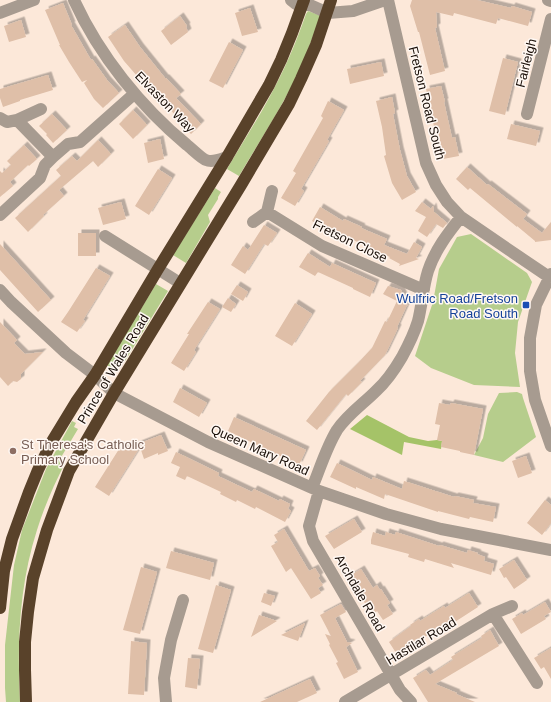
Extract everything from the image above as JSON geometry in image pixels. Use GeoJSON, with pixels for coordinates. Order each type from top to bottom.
{"type":"FeatureCollection","features":[{"type":"Feature","properties":{"kind":"highway","name":"Prince of Wales Road"},"geometry":{"type":"LineString","coordinates":[[26,702],[26,642],[28,612],[33,578],[47,530],[69,471],[114,393],[180,283],[242,185],[289,104],[302,79],[332,0]]}},
{"type":"Feature","properties":{"kind":"highway","name":"Prince of Wales Road"},"geometry":{"type":"LineString","coordinates":[[0,608],[4,571],[12,539],[31,486],[51,443],[76,402],[95,375],[270,85],[303,3]]}},
{"type":"Feature","properties":{"kind":"street"},"geometry":{"type":"LineString","coordinates":[[0,13],[34,0]]}},
{"type":"Feature","properties":{"kind":"street","name":"Elvaston Way"},"geometry":{"type":"LineString","coordinates":[[74,0],[90,32],[107,58],[134,94],[171,132],[206,160],[215,160],[227,157]]}},
{"type":"Feature","properties":{"kind":"street"},"geometry":{"type":"LineString","coordinates":[[290,0],[296,4],[303,3],[328,13],[353,11],[386,0]]}},
{"type":"Feature","properties":{"kind":"street","name":"Fretson Road South"},"geometry":{"type":"LineString","coordinates":[[386,0],[426,163],[436,184],[447,202],[461,216],[536,269],[550,275]]}},
{"type":"Feature","properties":{"kind":"street","name":"Fairleigh"},"geometry":{"type":"LineString","coordinates":[[527,114],[551,19]]}},
{"type":"Feature","properties":{"kind":"street"},"geometry":{"type":"LineString","coordinates":[[0,215],[40,178],[45,165],[53,156],[68,144],[80,142],[134,94]]}},
{"type":"Feature","properties":{"kind":"street"},"geometry":{"type":"LineString","coordinates":[[0,118],[7,122],[18,120],[41,109]]}},
{"type":"Feature","properties":{"kind":"street"},"geometry":{"type":"LineString","coordinates":[[18,120],[53,156]]}},
{"type":"Feature","properties":{"kind":"street"},"geometry":{"type":"LineString","coordinates":[[254,222],[267,212],[272,191]]}},
{"type":"Feature","properties":{"kind":"street","name":"Fretson Close"},"geometry":{"type":"LineString","coordinates":[[267,212],[322,246],[416,287],[424,289]]}},
{"type":"Feature","properties":{"kind":"street","name":"Archdale Road"},"geometry":{"type":"LineString","coordinates":[[411,702],[400,690],[391,675],[313,541],[308,526],[315,490],[327,450],[337,430],[346,419],[377,390],[402,358],[414,334],[418,322],[429,270],[445,237],[461,216]]}},
{"type":"Feature","properties":{"kind":"street"},"geometry":{"type":"LineString","coordinates":[[106,236],[180,283]]}},
{"type":"Feature","properties":{"kind":"street"},"geometry":{"type":"LineString","coordinates":[[550,275],[536,305],[530,338],[530,371],[535,400],[550,440]]}},
{"type":"Feature","properties":{"kind":"street","name":"Queen Mary Road"},"geometry":{"type":"LineString","coordinates":[[0,290],[66,353],[95,375],[114,393],[208,442],[315,490],[386,514],[440,529],[551,550]]}},
{"type":"Feature","properties":{"kind":"street"},"geometry":{"type":"LineString","coordinates":[[166,702],[164,678],[172,640],[183,600]]}},
{"type":"Feature","properties":{"kind":"street","name":"Hastilar Road"},"geometry":{"type":"LineString","coordinates":[[345,702],[493,614],[512,606]]}},
{"type":"Feature","properties":{"kind":"street"},"geometry":{"type":"LineString","coordinates":[[493,614],[537,682]]}},
{"type":"Feature","properties":{"kind":"green space"},"geometry":{"type":"Polygon","coordinates":[[[308,11],[319,15],[320,17],[302,65],[282,104],[239,176],[227,169],[274,88],[308,11]]]}},
{"type":"Feature","properties":{"kind":"green space"},"geometry":{"type":"Polygon","coordinates":[[[215,188],[221,192],[208,215],[210,222],[186,263],[173,255],[215,188]]]}},
{"type":"Feature","properties":{"kind":"green space"},"geometry":{"type":"Polygon","coordinates":[[[471,234],[527,273],[532,282],[518,322],[515,353],[520,387],[474,385],[431,368],[415,356],[433,302],[439,269],[457,237],[471,234]]]}},
{"type":"Feature","properties":{"kind":"green space"},"geometry":{"type":"Polygon","coordinates":[[[156,284],[168,291],[125,361],[113,368],[110,368],[107,365],[156,284]]]}},
{"type":"Feature","properties":{"kind":"green space"},"geometry":{"type":"Polygon","coordinates":[[[517,392],[522,394],[536,437],[503,462],[474,455],[483,438],[488,414],[499,393],[517,392]]]}},
{"type":"Feature","properties":{"kind":"green space"},"geometry":{"type":"Polygon","coordinates":[[[367,415],[409,437],[428,441],[442,441],[441,449],[404,442],[402,455],[350,429],[367,415]]]}},
{"type":"Feature","properties":{"kind":"green space"},"geometry":{"type":"Polygon","coordinates":[[[72,421],[76,423],[74,427],[78,429],[60,459],[65,463],[40,521],[26,572],[19,637],[20,702],[6,702],[5,645],[14,565],[22,530],[46,469],[72,421]]]}},
{"type":"Feature","properties":{"kind":"building"},"geometry":{"type":"Polygon","coordinates":[[[412,0],[477,0],[511,8],[512,6],[532,12],[528,26],[498,18],[496,24],[454,13],[453,16],[436,12],[437,27],[435,28],[445,71],[430,75],[419,32],[410,6],[412,0]]]}},
{"type":"Feature","properties":{"kind":"building"},"geometry":{"type":"Polygon","coordinates":[[[63,3],[71,25],[91,60],[92,59],[107,80],[119,93],[103,108],[94,99],[84,83],[87,80],[82,82],[69,62],[59,45],[45,10],[63,3]]]}},
{"type":"Feature","properties":{"kind":"building"},"geometry":{"type":"Polygon","coordinates":[[[250,8],[258,32],[242,36],[235,13],[250,8]]]}},
{"type":"Feature","properties":{"kind":"building"},"geometry":{"type":"Polygon","coordinates":[[[180,16],[187,26],[188,32],[171,45],[161,31],[180,16]]]}},
{"type":"Feature","properties":{"kind":"building"},"geometry":{"type":"Polygon","coordinates":[[[21,20],[26,37],[9,42],[4,26],[21,20]]]}},
{"type":"Feature","properties":{"kind":"building"},"geometry":{"type":"Polygon","coordinates":[[[125,25],[140,47],[165,78],[181,94],[176,98],[201,124],[191,134],[176,119],[177,117],[145,82],[144,84],[124,61],[108,37],[125,25]]]}},
{"type":"Feature","properties":{"kind":"building"},"geometry":{"type":"Polygon","coordinates":[[[229,42],[243,50],[223,88],[209,81],[229,42]]]}},
{"type":"Feature","properties":{"kind":"building"},"geometry":{"type":"Polygon","coordinates":[[[503,58],[518,62],[505,115],[489,111],[503,58]]]}},
{"type":"Feature","properties":{"kind":"building"},"geometry":{"type":"Polygon","coordinates":[[[381,62],[384,76],[350,84],[347,69],[381,62]]]}},
{"type":"Feature","properties":{"kind":"building"},"geometry":{"type":"Polygon","coordinates":[[[48,75],[53,90],[3,107],[0,98],[0,89],[48,75]]]}},
{"type":"Feature","properties":{"kind":"building"},"geometry":{"type":"Polygon","coordinates":[[[441,86],[452,138],[455,137],[459,156],[443,159],[438,130],[435,131],[426,89],[441,86]]]}},
{"type":"Feature","properties":{"kind":"building"},"geometry":{"type":"Polygon","coordinates":[[[392,97],[395,113],[393,114],[400,150],[407,176],[416,192],[402,200],[392,183],[384,156],[386,155],[382,127],[376,101],[392,97]]]}},
{"type":"Feature","properties":{"kind":"building"},"geometry":{"type":"Polygon","coordinates":[[[328,101],[344,110],[327,140],[329,141],[301,189],[304,191],[295,206],[281,198],[296,173],[293,171],[323,118],[321,116],[328,101]]]}},
{"type":"Feature","properties":{"kind":"building"},"geometry":{"type":"Polygon","coordinates":[[[133,110],[147,125],[133,139],[119,124],[133,110]]]}},
{"type":"Feature","properties":{"kind":"building"},"geometry":{"type":"Polygon","coordinates":[[[52,114],[67,130],[53,143],[39,126],[52,114]]]}},
{"type":"Feature","properties":{"kind":"building"},"geometry":{"type":"Polygon","coordinates":[[[511,124],[540,131],[536,146],[507,139],[511,124]]]}},
{"type":"Feature","properties":{"kind":"building"},"geometry":{"type":"Polygon","coordinates":[[[160,139],[164,159],[148,163],[144,143],[160,139]]]}},
{"type":"Feature","properties":{"kind":"building"},"geometry":{"type":"Polygon","coordinates":[[[98,140],[111,154],[98,167],[93,161],[59,190],[64,196],[43,215],[44,216],[28,232],[15,218],[61,176],[56,170],[72,156],[77,161],[98,140]]]}},
{"type":"Feature","properties":{"kind":"building"},"geometry":{"type":"Polygon","coordinates":[[[24,145],[37,159],[29,166],[28,165],[10,182],[13,186],[0,197],[0,171],[2,173],[11,165],[7,161],[24,145]]]}},
{"type":"Feature","properties":{"kind":"building"},"geometry":{"type":"Polygon","coordinates":[[[467,167],[487,185],[488,184],[527,214],[523,219],[542,233],[551,222],[551,240],[535,242],[470,188],[468,190],[456,179],[467,167]]]}},
{"type":"Feature","properties":{"kind":"building"},"geometry":{"type":"Polygon","coordinates":[[[158,169],[172,178],[149,215],[135,206],[158,169]]]}},
{"type":"Feature","properties":{"kind":"building"},"geometry":{"type":"Polygon","coordinates":[[[121,202],[126,219],[103,225],[98,208],[121,202]]]}},
{"type":"Feature","properties":{"kind":"building"},"geometry":{"type":"Polygon","coordinates":[[[422,202],[431,209],[433,206],[434,212],[447,223],[443,228],[436,224],[427,237],[418,231],[426,217],[415,211],[422,202]]]}},
{"type":"Feature","properties":{"kind":"building"},"geometry":{"type":"Polygon","coordinates":[[[320,207],[343,221],[344,219],[387,239],[384,245],[407,254],[414,242],[422,247],[416,258],[419,259],[399,266],[400,264],[389,258],[390,257],[324,228],[312,221],[320,207]]]}},
{"type":"Feature","properties":{"kind":"building"},"geometry":{"type":"Polygon","coordinates":[[[264,225],[277,233],[268,246],[264,244],[245,274],[231,265],[243,246],[248,250],[264,225]]]}},
{"type":"Feature","properties":{"kind":"building"},"geometry":{"type":"Polygon","coordinates":[[[78,233],[96,233],[96,256],[78,256],[78,233]]]}},
{"type":"Feature","properties":{"kind":"building"},"geometry":{"type":"Polygon","coordinates":[[[0,244],[51,300],[38,312],[0,270],[0,244]]]}},
{"type":"Feature","properties":{"kind":"building"},"geometry":{"type":"Polygon","coordinates":[[[308,253],[330,267],[332,263],[376,283],[370,297],[318,272],[315,276],[299,267],[308,253]]]}},
{"type":"Feature","properties":{"kind":"building"},"geometry":{"type":"Polygon","coordinates":[[[96,268],[110,276],[83,320],[85,321],[77,332],[61,322],[96,268]]]}},
{"type":"Feature","properties":{"kind":"building"},"geometry":{"type":"Polygon","coordinates":[[[237,285],[248,292],[243,301],[231,294],[237,285]]]}},
{"type":"Feature","properties":{"kind":"building"},"geometry":{"type":"Polygon","coordinates":[[[388,286],[401,290],[408,306],[407,305],[385,355],[348,396],[346,394],[317,430],[306,421],[329,392],[372,348],[385,321],[387,322],[397,301],[383,294],[388,286]]]}},
{"type":"Feature","properties":{"kind":"building"},"geometry":{"type":"Polygon","coordinates":[[[228,298],[236,304],[231,312],[222,307],[228,298]]]}},
{"type":"Feature","properties":{"kind":"building"},"geometry":{"type":"Polygon","coordinates":[[[208,302],[220,309],[194,350],[196,352],[184,371],[171,363],[189,334],[187,334],[208,302]]]}},
{"type":"Feature","properties":{"kind":"building"},"geometry":{"type":"Polygon","coordinates":[[[295,303],[312,314],[292,346],[275,336],[295,303]]]}},
{"type":"Feature","properties":{"kind":"building"},"geometry":{"type":"Polygon","coordinates":[[[0,322],[17,340],[14,343],[25,354],[43,352],[21,374],[21,379],[17,382],[13,381],[8,386],[0,377],[0,322]]]}},
{"type":"Feature","properties":{"kind":"building"},"geometry":{"type":"Polygon","coordinates":[[[180,388],[207,403],[199,417],[173,402],[180,388]]]}},
{"type":"Feature","properties":{"kind":"building"},"geometry":{"type":"Polygon","coordinates":[[[439,403],[450,405],[451,403],[483,409],[474,455],[441,447],[442,441],[437,440],[440,425],[435,424],[439,403]]]}},
{"type":"Feature","properties":{"kind":"building"},"geometry":{"type":"Polygon","coordinates":[[[234,417],[306,450],[299,465],[228,431],[234,417]]]}},
{"type":"Feature","properties":{"kind":"building"},"geometry":{"type":"Polygon","coordinates":[[[161,435],[168,451],[158,455],[158,453],[144,459],[140,447],[109,496],[95,487],[121,446],[125,449],[161,435]]]}},
{"type":"Feature","properties":{"kind":"building"},"geometry":{"type":"Polygon","coordinates":[[[176,452],[219,473],[218,476],[252,492],[254,489],[279,501],[280,499],[290,504],[288,509],[291,511],[285,522],[256,507],[255,509],[237,500],[236,502],[220,494],[221,492],[187,476],[185,480],[176,476],[180,467],[171,463],[176,452]]]}},
{"type":"Feature","properties":{"kind":"building"},"geometry":{"type":"Polygon","coordinates":[[[526,456],[532,473],[518,478],[512,461],[526,456]]]}},
{"type":"Feature","properties":{"kind":"building"},"geometry":{"type":"Polygon","coordinates":[[[337,463],[372,480],[373,477],[402,489],[404,481],[454,497],[474,500],[473,503],[496,507],[493,522],[470,517],[469,519],[438,512],[385,494],[384,499],[356,487],[356,489],[330,477],[337,463]]]}},
{"type":"Feature","properties":{"kind":"building"},"geometry":{"type":"Polygon","coordinates":[[[545,500],[551,505],[551,523],[542,535],[527,523],[545,500]]]}},
{"type":"Feature","properties":{"kind":"building"},"geometry":{"type":"Polygon","coordinates":[[[354,519],[362,532],[334,549],[325,536],[354,519]]]}},
{"type":"Feature","properties":{"kind":"building"},"geometry":{"type":"Polygon","coordinates":[[[284,529],[309,571],[315,568],[320,576],[318,578],[323,585],[318,588],[321,593],[311,599],[291,568],[286,572],[271,546],[278,542],[274,535],[284,529]]]}},
{"type":"Feature","properties":{"kind":"building"},"geometry":{"type":"Polygon","coordinates":[[[373,532],[385,536],[386,532],[395,535],[396,532],[439,546],[440,545],[467,553],[468,550],[478,553],[477,554],[485,557],[484,561],[494,564],[491,575],[451,563],[454,568],[425,559],[424,562],[408,557],[409,554],[371,544],[373,532]]]}},
{"type":"Feature","properties":{"kind":"building"},"geometry":{"type":"Polygon","coordinates":[[[171,551],[214,563],[210,580],[166,568],[171,551]]]}},
{"type":"Feature","properties":{"kind":"building"},"geometry":{"type":"Polygon","coordinates":[[[514,560],[527,580],[514,589],[506,577],[504,578],[499,569],[514,560]]]}},
{"type":"Feature","properties":{"kind":"building"},"geometry":{"type":"Polygon","coordinates":[[[141,567],[157,572],[140,634],[123,630],[141,567]]]}},
{"type":"Feature","properties":{"kind":"building"},"geometry":{"type":"Polygon","coordinates":[[[361,569],[373,588],[377,585],[390,603],[387,605],[393,614],[383,620],[377,611],[375,613],[373,610],[370,611],[348,577],[361,569]]]}},
{"type":"Feature","properties":{"kind":"building"},"geometry":{"type":"Polygon","coordinates":[[[216,585],[231,590],[213,653],[198,649],[216,585]]]}},
{"type":"Feature","properties":{"kind":"building"},"geometry":{"type":"Polygon","coordinates":[[[264,593],[275,596],[271,606],[261,602],[264,593]]]}},
{"type":"Feature","properties":{"kind":"building"},"geometry":{"type":"Polygon","coordinates":[[[469,593],[478,607],[447,627],[445,624],[406,649],[407,651],[398,656],[389,642],[419,619],[420,621],[469,593]]]}},
{"type":"Feature","properties":{"kind":"building"},"geometry":{"type":"Polygon","coordinates":[[[545,602],[551,612],[544,616],[546,619],[521,634],[512,619],[522,613],[523,615],[545,602]]]}},
{"type":"Feature","properties":{"kind":"building"},"geometry":{"type":"Polygon","coordinates":[[[341,604],[346,612],[335,618],[347,642],[352,643],[346,647],[358,672],[344,679],[325,634],[331,636],[320,615],[341,604]]]}},
{"type":"Feature","properties":{"kind":"building"},"geometry":{"type":"Polygon","coordinates":[[[259,615],[277,621],[251,637],[259,615]]]}},
{"type":"Feature","properties":{"kind":"building"},"geometry":{"type":"Polygon","coordinates":[[[305,623],[298,641],[281,635],[305,623]]]}},
{"type":"Feature","properties":{"kind":"building"},"geometry":{"type":"Polygon","coordinates":[[[490,630],[499,646],[435,684],[475,702],[428,702],[413,678],[426,670],[430,675],[453,660],[451,657],[482,638],[481,636],[490,630]]]}},
{"type":"Feature","properties":{"kind":"building"},"geometry":{"type":"Polygon","coordinates":[[[131,641],[147,643],[144,695],[128,694],[131,641]]]}},
{"type":"Feature","properties":{"kind":"building"},"geometry":{"type":"Polygon","coordinates":[[[551,648],[551,679],[544,667],[541,669],[534,658],[551,648]]]}},
{"type":"Feature","properties":{"kind":"building"},"geometry":{"type":"Polygon","coordinates":[[[188,658],[200,659],[197,689],[185,687],[188,658]]]}},
{"type":"Feature","properties":{"kind":"building"},"geometry":{"type":"Polygon","coordinates":[[[310,679],[317,693],[297,702],[260,702],[310,679]]]}},
{"type":"Feature","properties":{"kind":"place","name":"Wulfric Road/Fretson Road South"},"geometry":{"type":"Point","coordinates":[526,305]}},
{"type":"Feature","properties":{"kind":"place","name":"St Theresa's Catholic Primary School"},"geometry":{"type":"Point","coordinates":[13,451]}}]}
